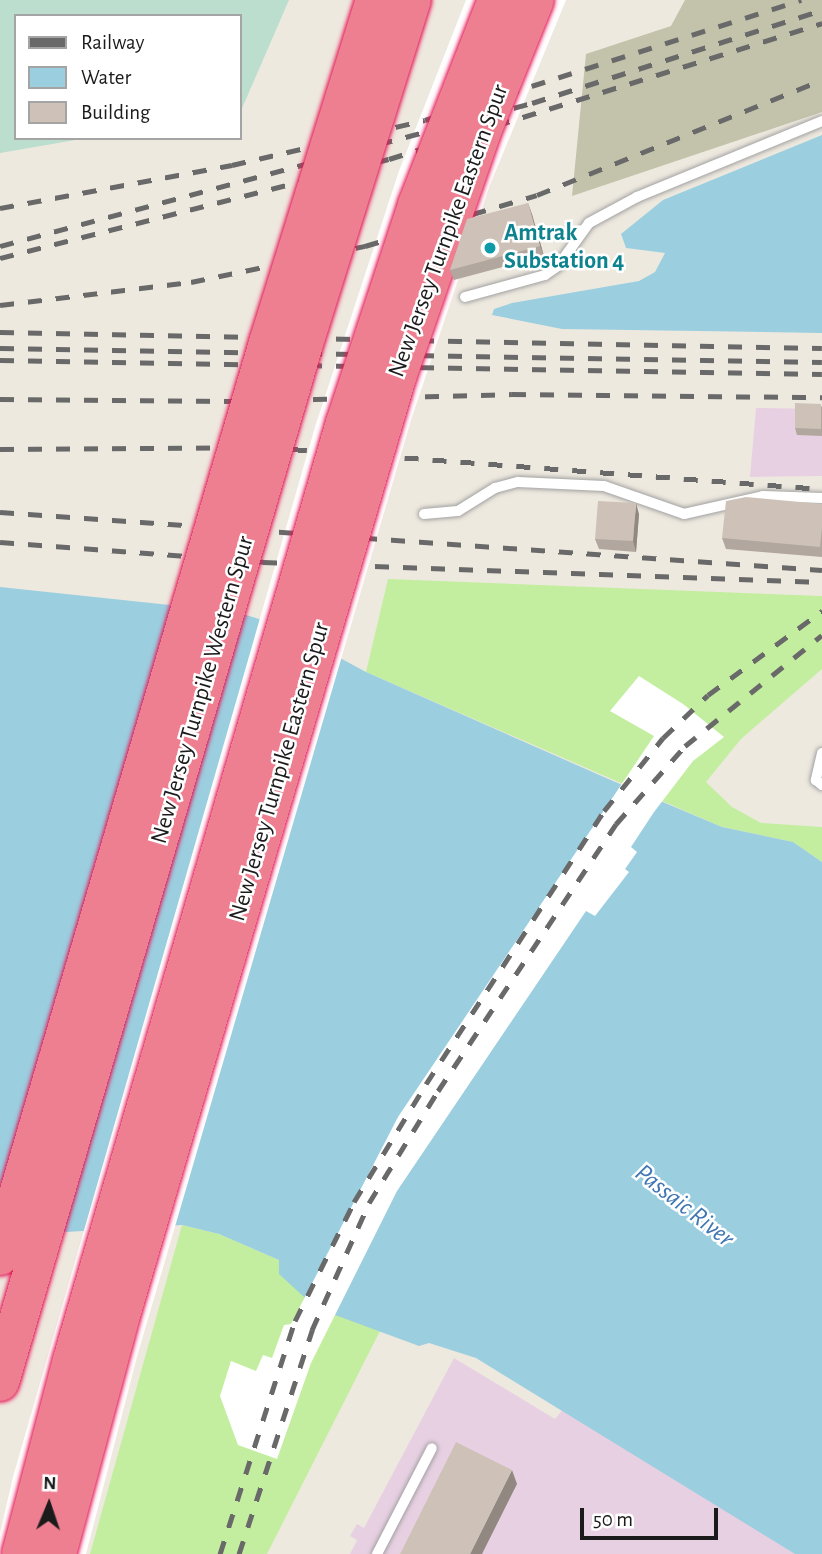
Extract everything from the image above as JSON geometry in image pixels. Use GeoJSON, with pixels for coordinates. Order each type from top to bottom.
{"type":"FeatureCollection","features":[{"type":"Feature","properties":{"kind":"highway","name":"New Jersey Turnpike Western Spur"},"geometry":{"type":"LineString","coordinates":[[0,1256],[268,343],[375,0]]}},
{"type":"Feature","properties":{"kind":"highway","name":"New Jersey Turnpike Western Spur"},"geometry":{"type":"LineString","coordinates":[[0,1382],[300,359],[412,0]]}},
{"type":"Feature","properties":{"kind":"highway","name":"New Jersey Turnpike Eastern Spur"},"geometry":{"type":"LineString","coordinates":[[21,1554],[72,1360],[349,411],[417,205],[497,0]]}},
{"type":"Feature","properties":{"kind":"highway","name":"New Jersey Turnpike Eastern Spur"},"geometry":{"type":"LineString","coordinates":[[57,1554],[105,1372],[382,425],[446,228],[536,0]]}},
{"type":"Feature","properties":{"kind":"lane"},"geometry":{"type":"LineString","coordinates":[[465,297],[545,275],[558,266],[589,223],[636,197],[822,121]]}},
{"type":"Feature","properties":{"kind":"lane"},"geometry":{"type":"LineString","coordinates":[[424,514],[458,511],[495,488],[518,482],[604,486],[684,514],[763,496],[822,498]]}},
{"type":"Feature","properties":{"kind":"lane"},"geometry":{"type":"LineString","coordinates":[[822,753],[816,780],[822,785]]}},
{"type":"Feature","properties":{"kind":"lane"},"geometry":{"type":"LineString","coordinates":[[377,1554],[432,1448]]}},
{"type":"Feature","properties":{"kind":"shaded area"},"geometry":{"type":"Polygon","coordinates":[[[0,0],[289,0],[242,108],[242,14],[14,14],[14,140],[75,140],[0,153],[0,0]]]}},
{"type":"Feature","properties":{"kind":"shaded area"},"geometry":{"type":"Polygon","coordinates":[[[685,0],[822,0],[822,112],[572,196],[586,54],[671,26],[685,0]]]}},
{"type":"Feature","properties":{"kind":"shaded area"},"geometry":{"type":"Polygon","coordinates":[[[756,408],[822,409],[822,476],[750,477],[756,408]]]}},
{"type":"Feature","properties":{"kind":"shaded area"},"geometry":{"type":"Polygon","coordinates":[[[454,1358],[555,1419],[564,1408],[795,1554],[350,1554],[357,1540],[350,1536],[357,1524],[364,1528],[454,1358]]]}},
{"type":"Feature","properties":{"kind":"green space"},"geometry":{"type":"Polygon","coordinates":[[[388,579],[822,596],[822,669],[741,739],[706,782],[732,807],[761,823],[822,827],[822,862],[793,842],[722,827],[366,672],[388,579]]]}},
{"type":"Feature","properties":{"kind":"green space"},"geometry":{"type":"Polygon","coordinates":[[[182,1225],[219,1234],[279,1260],[316,1307],[381,1329],[267,1554],[90,1554],[182,1225]]]}},
{"type":"Feature","properties":{"kind":"water"},"geometry":{"type":"Polygon","coordinates":[[[822,135],[822,333],[562,329],[492,315],[494,309],[512,303],[639,281],[655,272],[665,253],[626,248],[621,234],[663,200],[822,135]]]}},
{"type":"Feature","properties":{"kind":"water","name":"Passaic River"},"geometry":{"type":"Polygon","coordinates":[[[0,587],[236,612],[279,625],[366,672],[613,781],[722,827],[793,842],[822,862],[822,1554],[795,1554],[476,1358],[429,1343],[419,1346],[316,1308],[279,1274],[279,1260],[219,1234],[182,1225],[0,1236],[0,587]]]}},
{"type":"Feature","properties":{"kind":"pier"},"geometry":{"type":"Polygon","coordinates":[[[466,0],[566,0],[490,185],[412,417],[138,1353],[86,1554],[0,1554],[0,1533],[13,1477],[315,427],[399,171],[466,0]]]}},
{"type":"Feature","properties":{"kind":"pier"},"geometry":{"type":"Polygon","coordinates":[[[639,676],[683,704],[724,737],[693,761],[654,812],[631,847],[637,852],[625,869],[629,872],[595,916],[586,911],[397,1191],[311,1363],[277,1459],[238,1445],[220,1396],[231,1361],[256,1371],[263,1355],[272,1358],[284,1325],[291,1324],[398,1117],[654,736],[610,711],[639,676]]]}},
{"type":"Feature","properties":{"kind":"building","name":"Amtrak Substation 4"},"geometry":{"type":"Polygon","coordinates":[[[528,203],[540,246],[450,270],[467,219],[528,203]]]}},
{"type":"Feature","properties":{"kind":"building"},"geometry":{"type":"Polygon","coordinates":[[[795,403],[821,404],[821,429],[795,428],[795,403]]]}},
{"type":"Feature","properties":{"kind":"building"},"geometry":{"type":"Polygon","coordinates":[[[746,497],[822,504],[820,547],[722,538],[726,501],[746,497]]]}},
{"type":"Feature","properties":{"kind":"building"},"geometry":{"type":"Polygon","coordinates":[[[598,501],[636,503],[633,541],[595,539],[598,501]]]}},
{"type":"Feature","properties":{"kind":"building"},"geometry":{"type":"Polygon","coordinates":[[[456,1442],[512,1470],[470,1554],[400,1554],[456,1442]]]}},
{"type":"Feature","properties":{"kind":"railway"},"geometry":{"type":"LineString","coordinates":[[0,208],[232,165],[425,120],[801,0]]}},
{"type":"Feature","properties":{"kind":"railway"},"geometry":{"type":"LineString","coordinates":[[0,246],[532,103],[822,10]]}},
{"type":"Feature","properties":{"kind":"railway"},"geometry":{"type":"LineString","coordinates":[[0,258],[389,159],[822,23]]}},
{"type":"Feature","properties":{"kind":"railway"},"geometry":{"type":"LineString","coordinates":[[0,305],[191,282],[365,246],[537,195],[822,80]]}},
{"type":"Feature","properties":{"kind":"railway"},"geometry":{"type":"LineString","coordinates":[[0,332],[822,348]]}},
{"type":"Feature","properties":{"kind":"railway"},"geometry":{"type":"LineString","coordinates":[[0,348],[822,362]]}},
{"type":"Feature","properties":{"kind":"railway"},"geometry":{"type":"LineString","coordinates":[[0,360],[822,374]]}},
{"type":"Feature","properties":{"kind":"railway"},"geometry":{"type":"LineString","coordinates":[[0,399],[229,401],[512,394],[822,397]]}},
{"type":"Feature","properties":{"kind":"railway"},"geometry":{"type":"LineString","coordinates":[[0,449],[265,447],[822,489]]}},
{"type":"Feature","properties":{"kind":"railway"},"geometry":{"type":"LineString","coordinates":[[0,512],[822,570]]}},
{"type":"Feature","properties":{"kind":"railway"},"geometry":{"type":"LineString","coordinates":[[0,542],[263,562],[822,582]]}},
{"type":"Feature","properties":{"kind":"railway"},"geometry":{"type":"LineString","coordinates":[[220,1554],[295,1321],[354,1202],[426,1084],[604,811],[663,738],[708,695],[822,611]]}},
{"type":"Feature","properties":{"kind":"railway"},"geometry":{"type":"LineString","coordinates":[[239,1554],[312,1330],[369,1203],[438,1091],[616,824],[685,746],[822,635]]}},
{"type":"Feature","properties":{"kind":"place","name":"Amtrak Substation 4"},"geometry":{"type":"Point","coordinates":[490,248]}}]}
